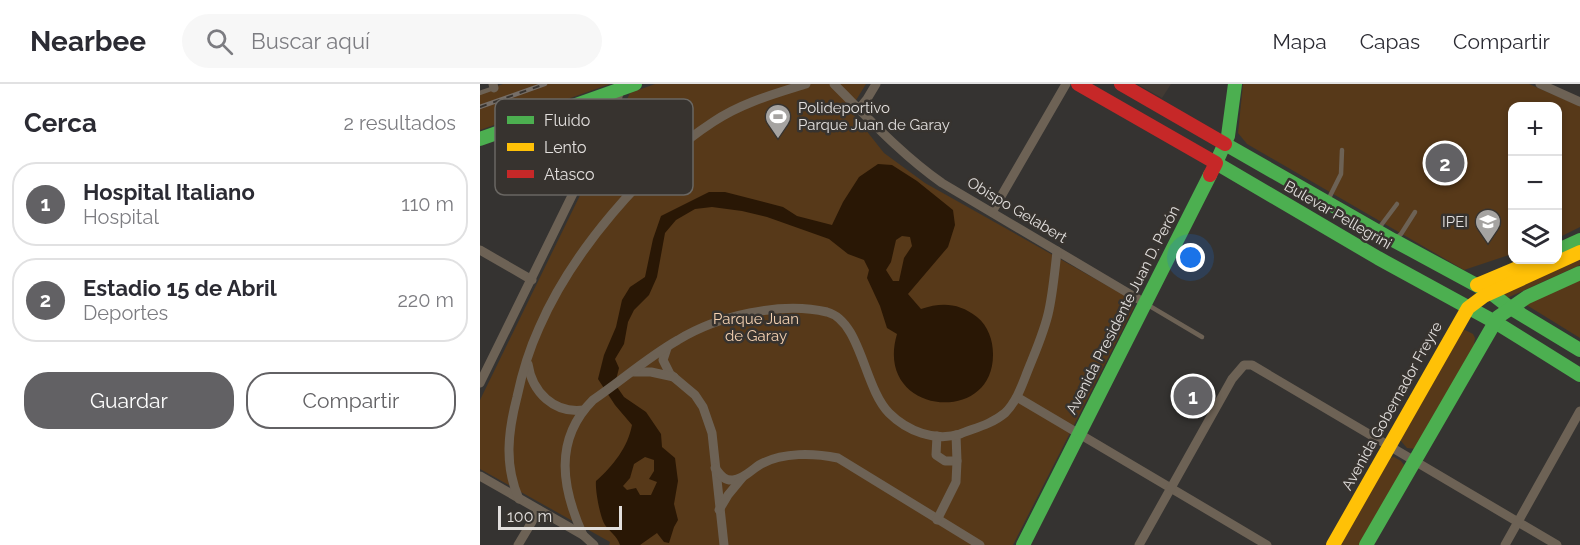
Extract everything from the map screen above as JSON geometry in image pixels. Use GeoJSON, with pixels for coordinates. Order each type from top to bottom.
{"type":"FeatureCollection","features":[{"type":"Feature","properties":{"kind":"main road"},"geometry":{"type":"LineString","coordinates":[[592,99],[635,84]]}},
{"type":"Feature","properties":{"kind":"main road","name":"Bulevar Pellegrini"},"geometry":{"type":"LineString","coordinates":[[1078,84],[1362,249],[1495,322],[1580,375]]}},
{"type":"Feature","properties":{"kind":"main road","name":"Bulevar Pellegrini"},"geometry":{"type":"LineString","coordinates":[[1121,84],[1377,231],[1491,293],[1509,307],[1580,350]]}},
{"type":"Feature","properties":{"kind":"main road","name":"Avenida Presidente Juan D. Perón"},"geometry":{"type":"LineString","coordinates":[[1023,545],[1226,144],[1235,84]]}},
{"type":"Feature","properties":{"kind":"main road"},"geometry":{"type":"LineString","coordinates":[[480,139],[495,134]]}},
{"type":"Feature","properties":{"kind":"main road"},"geometry":{"type":"LineString","coordinates":[[1362,249],[1377,231]]}},
{"type":"Feature","properties":{"kind":"main road"},"geometry":{"type":"LineString","coordinates":[[1378,258],[1393,240]]}},
{"type":"Feature","properties":{"kind":"main road"},"geometry":{"type":"LineString","coordinates":[[1562,248],[1580,240]]}},
{"type":"Feature","properties":{"kind":"main road","name":"Avenida Gobernador Freyre"},"geometry":{"type":"LineString","coordinates":[[1333,545],[1468,308],[1491,293],[1580,252]]}},
{"type":"Feature","properties":{"kind":"main road"},"geometry":{"type":"LineString","coordinates":[[1477,285],[1527,264]]}},
{"type":"Feature","properties":{"kind":"main road"},"geometry":{"type":"LineString","coordinates":[[1366,545],[1495,322],[1509,307],[1580,273]]}},
{"type":"Feature","properties":{"kind":"street"},"geometry":{"type":"LineString","coordinates":[[693,137],[716,120],[742,106],[806,84]]}},
{"type":"Feature","properties":{"kind":"street","name":"Obispo Gelabert"},"geometry":{"type":"LineString","coordinates":[[834,84],[858,110],[920,167],[1145,303]]}},
{"type":"Feature","properties":{"kind":"street"},"geometry":{"type":"LineString","coordinates":[[858,110],[876,84]]}},
{"type":"Feature","properties":{"kind":"street"},"geometry":{"type":"LineString","coordinates":[[992,212],[1066,84]]}},
{"type":"Feature","properties":{"kind":"street"},"geometry":{"type":"LineString","coordinates":[[1540,84],[1580,102]]}},
{"type":"Feature","properties":{"kind":"street"},"geometry":{"type":"LineString","coordinates":[[617,99],[620,89]]}},
{"type":"Feature","properties":{"kind":"street"},"geometry":{"type":"LineString","coordinates":[[480,383],[483,369],[532,280],[573,195]]}},
{"type":"Feature","properties":{"kind":"street"},"geometry":{"type":"LineString","coordinates":[[519,499],[513,486],[508,462],[514,410],[527,359],[546,310],[591,241],[630,195]]}},
{"type":"Feature","properties":{"kind":"street"},"geometry":{"type":"LineString","coordinates":[[480,250],[532,280]]}},
{"type":"Feature","properties":{"kind":"street"},"geometry":{"type":"LineString","coordinates":[[583,535],[571,506],[564,473],[570,439],[584,410],[667,347],[705,326],[766,310],[797,308],[838,316],[848,328],[872,387],[888,412],[919,433],[937,436],[956,435],[996,420],[1006,412],[1017,397],[1047,318],[1057,251]]}},
{"type":"Feature","properties":{"kind":"street"},"geometry":{"type":"LineString","coordinates":[[667,347],[663,360],[666,369],[695,395],[703,407],[712,433],[724,545]]}},
{"type":"Feature","properties":{"kind":"street"},"geometry":{"type":"LineString","coordinates":[[527,359],[531,379],[545,398],[567,410],[584,410]]}},
{"type":"Feature","properties":{"kind":"street"},"geometry":{"type":"LineString","coordinates":[[1139,545],[1232,379],[1244,366],[1252,365],[1557,545]]}},
{"type":"Feature","properties":{"kind":"street"},"geometry":{"type":"LineString","coordinates":[[633,373],[651,372],[676,377]]}},
{"type":"Feature","properties":{"kind":"street"},"geometry":{"type":"LineString","coordinates":[[1017,397],[1267,545]]}},
{"type":"Feature","properties":{"kind":"street"},"geometry":{"type":"LineString","coordinates":[[1505,545],[1580,411]]}},
{"type":"Feature","properties":{"kind":"street"},"geometry":{"type":"LineString","coordinates":[[938,520],[954,488],[957,461],[956,435]]}},
{"type":"Feature","properties":{"kind":"street"},"geometry":{"type":"LineString","coordinates":[[937,436],[936,455],[945,461],[957,461]]}},
{"type":"Feature","properties":{"kind":"street"},"geometry":{"type":"LineString","coordinates":[[715,468],[726,480],[732,481],[742,478],[771,459],[785,456],[825,455],[838,458],[980,545]]}},
{"type":"Feature","properties":{"kind":"street"},"geometry":{"type":"LineString","coordinates":[[480,476],[583,535],[594,545]]}},
{"type":"Feature","properties":{"kind":"street"},"geometry":{"type":"LineString","coordinates":[[719,510],[742,478]]}},
{"type":"Feature","properties":{"kind":"street"},"geometry":{"type":"LineString","coordinates":[[518,545],[539,510]]}},
{"type":"Feature","properties":{"kind":"lane"},"geometry":{"type":"LineString","coordinates":[[480,93],[493,86]]}},
{"type":"Feature","properties":{"kind":"lane"},"geometry":{"type":"LineString","coordinates":[[1326,202],[1341,174],[1342,150]]}},
{"type":"Feature","properties":{"kind":"lane"},"geometry":{"type":"LineString","coordinates":[[1377,231],[1397,204]]}},
{"type":"Feature","properties":{"kind":"lane"},"geometry":{"type":"LineString","coordinates":[[1393,240],[1401,234],[1415,212]]}},
{"type":"Feature","properties":{"kind":"lane","name":"Obispo Gelabert"},"geometry":{"type":"LineString","coordinates":[[1145,303],[1202,337]]}},
{"type":"Feature","properties":{"kind":"shaded area"},"geometry":{"type":"Polygon","coordinates":[[[1137,84],[1171,84],[1162,98],[1137,84]]]}},
{"type":"Feature","properties":{"kind":"shaded area"},"geometry":{"type":"Polygon","coordinates":[[[878,164],[892,165],[917,181],[953,210],[955,225],[948,247],[908,294],[921,309],[936,305],[957,306],[970,312],[981,321],[989,334],[993,349],[988,377],[975,393],[957,401],[936,402],[917,395],[902,382],[894,361],[897,334],[887,328],[867,278],[869,270],[864,260],[848,254],[829,239],[767,217],[712,207],[695,209],[676,220],[665,233],[657,277],[649,295],[634,310],[628,322],[624,344],[615,359],[619,368],[615,384],[624,397],[646,412],[661,434],[662,447],[675,458],[678,481],[674,504],[678,520],[669,543],[664,542],[657,533],[640,545],[620,545],[603,521],[598,503],[596,481],[619,456],[632,425],[598,379],[604,355],[616,327],[622,300],[630,287],[645,277],[653,239],[661,216],[709,192],[725,192],[783,207],[797,216],[832,225],[859,177],[878,164]],[[902,236],[896,240],[891,262],[886,270],[893,281],[899,281],[904,258],[912,246],[910,237],[902,236]],[[645,457],[634,464],[630,478],[623,486],[627,490],[636,488],[640,495],[651,495],[657,482],[649,479],[654,471],[654,460],[645,457]]]}},
{"type":"Feature","properties":{"kind":"green space"},"geometry":{"type":"Polygon","coordinates":[[[503,84],[610,84],[568,99],[495,99],[495,125],[480,130],[480,92],[503,84]]]}},
{"type":"Feature","properties":{"kind":"green space","name":"Parque Juan de Garay"},"geometry":{"type":"Polygon","coordinates":[[[655,84],[866,84],[850,110],[884,153],[925,183],[1131,299],[1134,307],[1013,545],[609,545],[610,542],[480,469],[480,400],[580,195],[693,195],[693,99],[627,99],[630,93],[655,84]]]}},
{"type":"Feature","properties":{"kind":"green space"},"geometry":{"type":"Polygon","coordinates":[[[1243,84],[1529,84],[1580,106],[1580,227],[1562,236],[1562,102],[1508,102],[1508,255],[1464,270],[1247,144],[1238,133],[1243,84]]]}},
{"type":"Feature","properties":{"kind":"green space"},"geometry":{"type":"Polygon","coordinates":[[[1580,260],[1580,265],[1507,298],[1501,293],[1580,260]]]}},
{"type":"Feature","properties":{"kind":"green space"},"geometry":{"type":"Polygon","coordinates":[[[1580,280],[1580,338],[1525,304],[1574,283],[1580,280]]]}},
{"type":"Feature","properties":{"kind":"green space"},"geometry":{"type":"Polygon","coordinates":[[[1465,330],[1473,334],[1474,346],[1416,449],[1407,448],[1401,441],[1401,436],[1460,331],[1465,330]]]}},
{"type":"Feature","properties":{"kind":"green space"},"geometry":{"type":"Polygon","coordinates":[[[1394,457],[1404,465],[1402,473],[1361,545],[1339,545],[1388,458],[1394,457]]]}},
{"type":"Feature","properties":{"kind":"railway"},"geometry":{"type":"LineString","coordinates":[[503,99],[545,84]]}},
{"type":"Feature","properties":{"kind":"railway"},"geometry":{"type":"LineString","coordinates":[[480,107],[495,102]]}},
{"type":"Feature","properties":{"kind":"traffic: fast"},"geometry":{"type":"LineString","coordinates":[[593,99],[635,84]]}},
{"type":"Feature","properties":{"kind":"traffic: fast"},"geometry":{"type":"LineString","coordinates":[[1235,84],[1228,136],[1216,163],[1378,258],[1495,322],[1580,375]]}},
{"type":"Feature","properties":{"kind":"traffic: fast"},"geometry":{"type":"LineString","coordinates":[[480,139],[495,134]]}},
{"type":"Feature","properties":{"kind":"traffic: fast"},"geometry":{"type":"LineString","coordinates":[[1225,144],[1491,293],[1509,307],[1580,350]]}},
{"type":"Feature","properties":{"kind":"traffic: fast"},"geometry":{"type":"LineString","coordinates":[[1023,545],[1210,175]]}},
{"type":"Feature","properties":{"kind":"traffic: fast"},"geometry":{"type":"LineString","coordinates":[[1562,248],[1580,240]]}},
{"type":"Feature","properties":{"kind":"traffic: fast"},"geometry":{"type":"LineString","coordinates":[[1366,545],[1498,317],[1527,297],[1580,273]]}},
{"type":"Feature","properties":{"kind":"traffic: slow"},"geometry":{"type":"LineString","coordinates":[[1333,545],[1468,308],[1484,296],[1580,252]]}},
{"type":"Feature","properties":{"kind":"traffic: slow"},"geometry":{"type":"LineString","coordinates":[[1477,285],[1527,264]]}},
{"type":"Feature","properties":{"kind":"traffic: jam"},"geometry":{"type":"LineString","coordinates":[[1078,84],[1216,163],[1210,175]]}},
{"type":"Feature","properties":{"kind":"traffic: jam"},"geometry":{"type":"LineString","coordinates":[[1121,84],[1225,144]]}},
{"type":"Feature","properties":{"kind":"place","name":"Polideportivo Parque Juan de Garay"},"geometry":{"type":"Point","coordinates":[778,140]}},
{"type":"Feature","properties":{"kind":"place","name":"Estadio 15 de Abril"},"geometry":{"type":"Point","coordinates":[1445,163]}},
{"type":"Feature","properties":{"kind":"place","name":"IPEI"},"geometry":{"type":"Point","coordinates":[1488,245]}},
{"type":"Feature","properties":{"kind":"place","name":"Hospital Italiano"},"geometry":{"type":"Point","coordinates":[1193,396]}}]}
